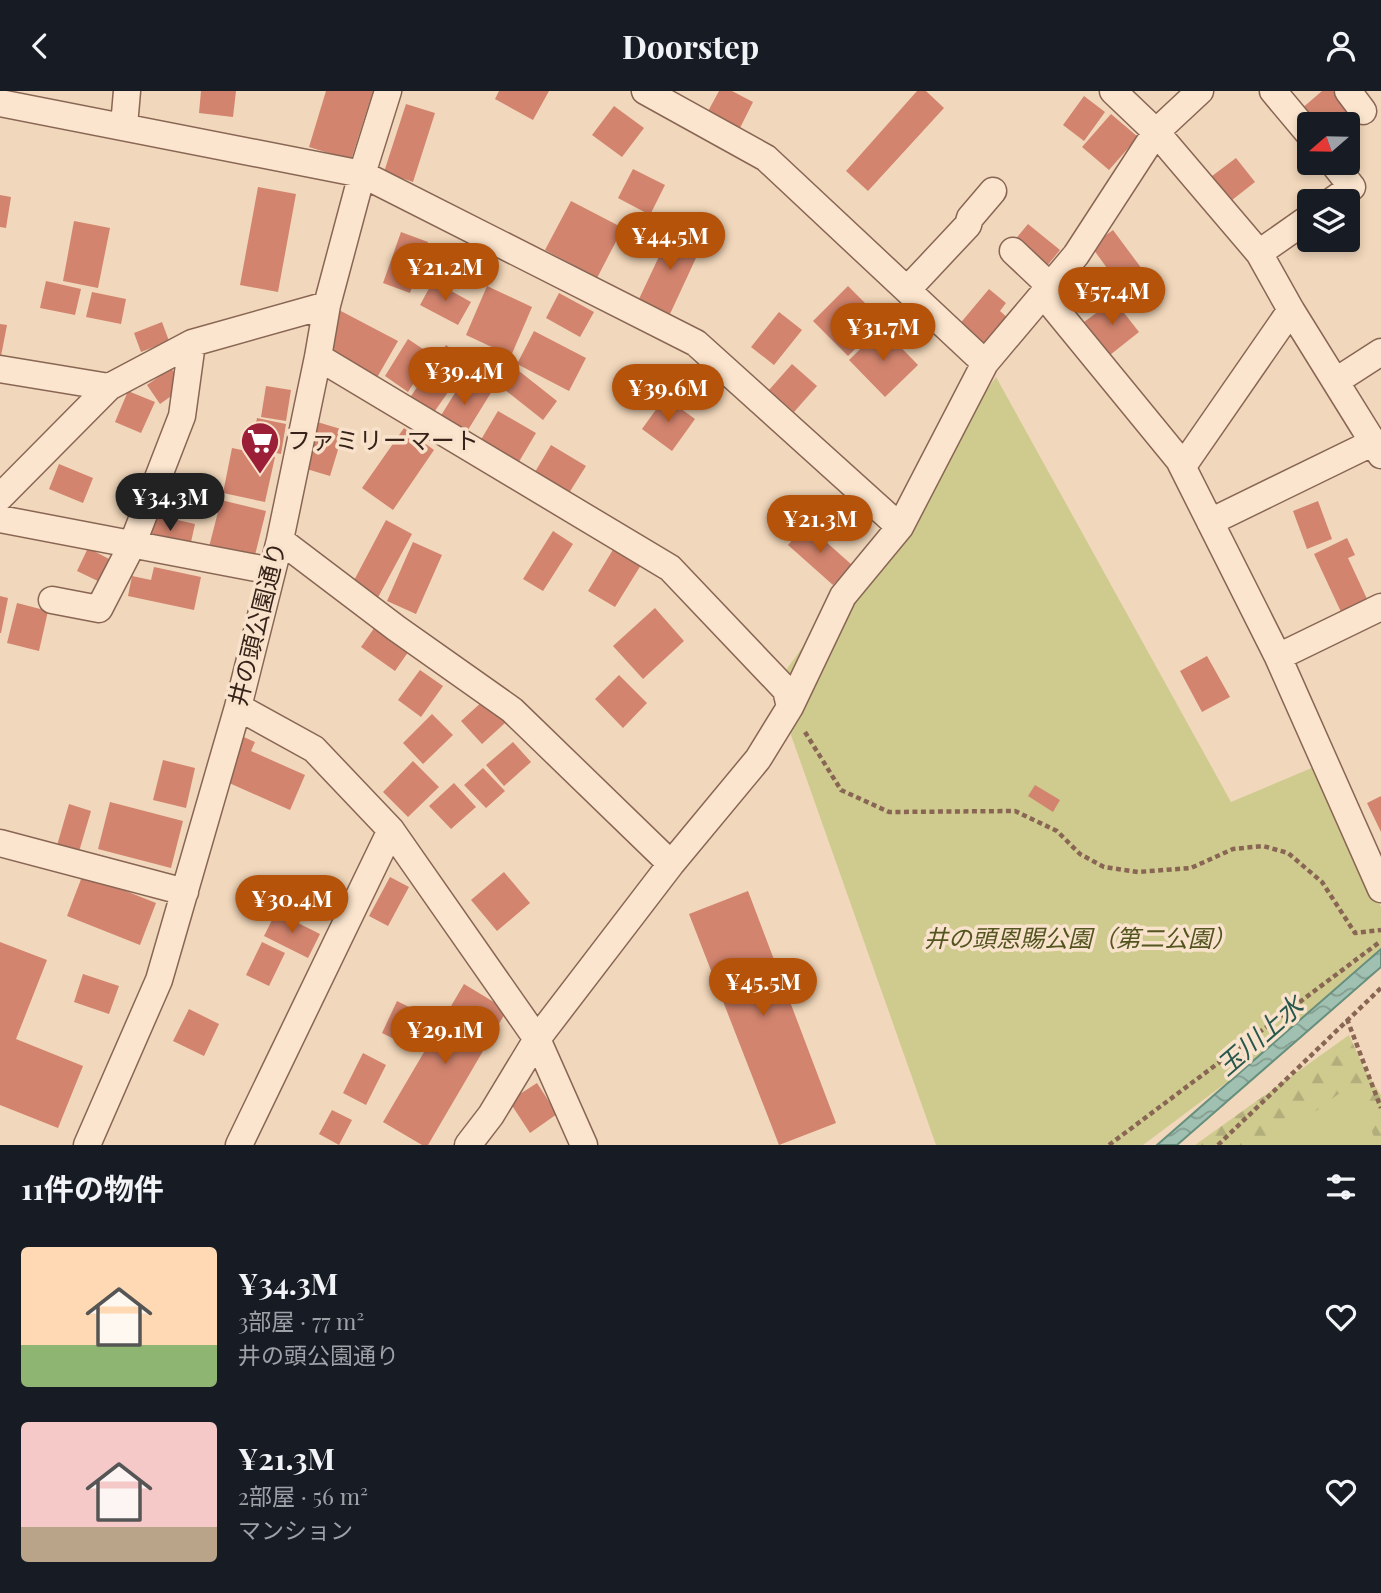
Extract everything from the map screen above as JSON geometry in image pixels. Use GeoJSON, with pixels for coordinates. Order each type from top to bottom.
{"type":"FeatureCollection","features":[{"type":"Feature","properties":{"kind":"street"},"geometry":{"type":"LineString","coordinates":[[124,126],[127,91]]}},
{"type":"Feature","properties":{"kind":"street","name":"井の頭公園通り"},"geometry":{"type":"LineString","coordinates":[[87,1145],[159,981],[185,893],[238,707],[280,540],[327,305],[362,174],[388,91]]}},
{"type":"Feature","properties":{"kind":"street"},"geometry":{"type":"LineString","coordinates":[[645,91],[766,158],[985,363]]}},
{"type":"Feature","properties":{"kind":"street"},"geometry":{"type":"LineString","coordinates":[[1113,91],[1156,132],[1259,253],[1377,449],[1210,521]]}},
{"type":"Feature","properties":{"kind":"street"},"geometry":{"type":"LineString","coordinates":[[468,1145],[491,1115],[537,1039],[671,864],[758,759],[790,707],[842,596],[900,527],[985,363],[1076,255],[1156,132],[1200,91]]}},
{"type":"Feature","properties":{"kind":"street"},"geometry":{"type":"LineString","coordinates":[[1273,91],[1297,120]]}},
{"type":"Feature","properties":{"kind":"street"},"geometry":{"type":"LineString","coordinates":[[0,103],[362,174],[696,343],[900,527]]}},
{"type":"Feature","properties":{"kind":"street"},"geometry":{"type":"LineString","coordinates":[[1343,175],[1353,187],[1350,189]]}},
{"type":"Feature","properties":{"kind":"street"},"geometry":{"type":"LineString","coordinates":[[907,290],[968,225],[970,218],[993,191]]}},
{"type":"Feature","properties":{"kind":"street"},"geometry":{"type":"LineString","coordinates":[[1259,253],[1297,226]]}},
{"type":"Feature","properties":{"kind":"street"},"geometry":{"type":"LineString","coordinates":[[1013,251],[1182,466],[1278,657],[1381,889]]}},
{"type":"Feature","properties":{"kind":"street"},"geometry":{"type":"LineString","coordinates":[[0,497],[109,387],[192,343],[327,305]]}},
{"type":"Feature","properties":{"kind":"street"},"geometry":{"type":"LineString","coordinates":[[1182,466],[1291,310]]}},
{"type":"Feature","properties":{"kind":"street"},"geometry":{"type":"LineString","coordinates":[[52,600],[99,609],[132,545],[182,416],[192,343]]}},
{"type":"Feature","properties":{"kind":"street"},"geometry":{"type":"LineString","coordinates":[[1336,381],[1381,352]]}},
{"type":"Feature","properties":{"kind":"street"},"geometry":{"type":"LineString","coordinates":[[318,358],[670,568],[786,690],[790,707]]}},
{"type":"Feature","properties":{"kind":"street"},"geometry":{"type":"LineString","coordinates":[[0,369],[109,387]]}},
{"type":"Feature","properties":{"kind":"street"},"geometry":{"type":"LineString","coordinates":[[0,519],[272,571]]}},
{"type":"Feature","properties":{"kind":"street"},"geometry":{"type":"LineString","coordinates":[[280,540],[396,628],[512,710],[671,864]]}},
{"type":"Feature","properties":{"kind":"street"},"geometry":{"type":"LineString","coordinates":[[1278,657],[1381,607]]}},
{"type":"Feature","properties":{"kind":"street"},"geometry":{"type":"LineString","coordinates":[[238,707],[314,749],[391,830],[537,1039],[584,1145]]}},
{"type":"Feature","properties":{"kind":"street"},"geometry":{"type":"LineString","coordinates":[[239,1145],[391,830]]}},
{"type":"Feature","properties":{"kind":"street"},"geometry":{"type":"LineString","coordinates":[[0,843],[185,893]]}},
{"type":"Feature","properties":{"kind":"path"},"geometry":{"type":"LineString","coordinates":[[790,707],[841,790],[889,813],[1015,811],[1057,831],[1080,854],[1104,867],[1138,872],[1191,868],[1233,849],[1263,846],[1288,853],[1322,882],[1355,933],[1381,930]]}},
{"type":"Feature","properties":{"kind":"path"},"geometry":{"type":"LineString","coordinates":[[1109,1145],[1381,941]]}},
{"type":"Feature","properties":{"kind":"path"},"geometry":{"type":"LineString","coordinates":[[1218,1145],[1381,988]]}},
{"type":"Feature","properties":{"kind":"path"},"geometry":{"type":"LineString","coordinates":[[1347,1019],[1381,1108]]}},
{"type":"Feature","properties":{"kind":"green space","name":"井の頭恩賜公園（第二公園）"},"geometry":{"type":"Polygon","coordinates":[[[996,377],[1231,802],[1314,767],[1381,907],[1381,967],[1143,1145],[936,1145],[774,687],[996,377]]]}},
{"type":"Feature","properties":{"kind":"green space"},"geometry":{"type":"Polygon","coordinates":[[[1349,1035],[1365,1070],[1381,1095],[1381,1145],[1195,1145],[1349,1035]]]}},
{"type":"Feature","properties":{"kind":"green space"},"geometry":{"type":"Polygon","coordinates":[[[1353,1083],[1377,1145],[1271,1145],[1353,1083]]]}},
{"type":"Feature","properties":{"kind":"water"},"geometry":{"type":"Polygon","coordinates":[[[1381,949],[1381,967],[1177,1145],[1157,1145],[1381,949]]]}},
{"type":"Feature","properties":{"kind":"building"},"geometry":{"type":"Polygon","coordinates":[[[201,91],[236,91],[233,117],[199,113],[201,91]]]}},
{"type":"Feature","properties":{"kind":"building"},"geometry":{"type":"Polygon","coordinates":[[[326,91],[373,91],[351,160],[309,147],[326,91]]]}},
{"type":"Feature","properties":{"kind":"building"},"geometry":{"type":"Polygon","coordinates":[[[499,91],[549,91],[533,120],[495,99],[499,91]]]}},
{"type":"Feature","properties":{"kind":"building"},"geometry":{"type":"Polygon","coordinates":[[[719,91],[732,91],[753,102],[738,132],[706,115],[719,91]]]}},
{"type":"Feature","properties":{"kind":"building"},"geometry":{"type":"Polygon","coordinates":[[[917,91],[926,91],[944,108],[868,191],[846,171],[917,91]]]}},
{"type":"Feature","properties":{"kind":"building"},"geometry":{"type":"Polygon","coordinates":[[[1322,91],[1333,91],[1349,110],[1302,112],[1300,110],[1322,91]]]}},
{"type":"Feature","properties":{"kind":"building"},"geometry":{"type":"Polygon","coordinates":[[[1084,96],[1105,112],[1084,141],[1063,125],[1084,96]]]}},
{"type":"Feature","properties":{"kind":"building"},"geometry":{"type":"Polygon","coordinates":[[[406,104],[435,113],[413,182],[384,172],[406,104]]]}},
{"type":"Feature","properties":{"kind":"building"},"geometry":{"type":"Polygon","coordinates":[[[614,106],[644,128],[622,157],[592,135],[614,106]]]}},
{"type":"Feature","properties":{"kind":"building"},"geometry":{"type":"Polygon","coordinates":[[[1111,114],[1138,137],[1109,170],[1082,147],[1111,114]]]}},
{"type":"Feature","properties":{"kind":"building"},"geometry":{"type":"Polygon","coordinates":[[[1236,158],[1255,182],[1227,204],[1208,179],[1236,158]]]}},
{"type":"Feature","properties":{"kind":"building"},"geometry":{"type":"Polygon","coordinates":[[[633,169],[665,185],[650,215],[618,198],[633,169]]]}},
{"type":"Feature","properties":{"kind":"building"},"geometry":{"type":"Polygon","coordinates":[[[258,187],[296,194],[278,292],[240,285],[258,187]]]}},
{"type":"Feature","properties":{"kind":"building"},"geometry":{"type":"Polygon","coordinates":[[[0,195],[11,197],[6,228],[0,227],[0,195]]]}},
{"type":"Feature","properties":{"kind":"building"},"geometry":{"type":"Polygon","coordinates":[[[571,201],[623,228],[597,278],[545,250],[571,201]]]}},
{"type":"Feature","properties":{"kind":"building"},"geometry":{"type":"Polygon","coordinates":[[[74,221],[110,228],[98,288],[63,281],[74,221]]]}},
{"type":"Feature","properties":{"kind":"building"},"geometry":{"type":"Polygon","coordinates":[[[1028,224],[1060,250],[1046,267],[1014,241],[1028,224]]]}},
{"type":"Feature","properties":{"kind":"building"},"geometry":{"type":"Polygon","coordinates":[[[1113,230],[1142,269],[1120,286],[1091,246],[1113,230]]]}},
{"type":"Feature","properties":{"kind":"building"},"geometry":{"type":"Polygon","coordinates":[[[671,231],[702,245],[670,314],[639,299],[671,231]]]}},
{"type":"Feature","properties":{"kind":"building"},"geometry":{"type":"Polygon","coordinates":[[[401,232],[428,242],[410,293],[383,283],[401,232]]]}},
{"type":"Feature","properties":{"kind":"building"},"geometry":{"type":"Polygon","coordinates":[[[46,281],[81,289],[75,315],[40,308],[46,281]]]}},
{"type":"Feature","properties":{"kind":"building"},"geometry":{"type":"Polygon","coordinates":[[[433,281],[471,302],[458,325],[420,305],[433,281]]]}},
{"type":"Feature","properties":{"kind":"building"},"geometry":{"type":"Polygon","coordinates":[[[487,286],[532,307],[511,356],[466,335],[487,286]]]}},
{"type":"Feature","properties":{"kind":"building"},"geometry":{"type":"Polygon","coordinates":[[[848,286],[883,321],[848,356],[813,321],[848,286]]]}},
{"type":"Feature","properties":{"kind":"building"},"geometry":{"type":"Polygon","coordinates":[[[989,289],[1006,303],[1000,311],[1010,320],[985,349],[958,326],[989,289]]]}},
{"type":"Feature","properties":{"kind":"building"},"geometry":{"type":"Polygon","coordinates":[[[92,292],[126,299],[121,324],[86,317],[92,292]]]}},
{"type":"Feature","properties":{"kind":"building"},"geometry":{"type":"Polygon","coordinates":[[[559,293],[594,312],[580,337],[546,318],[559,293]]]}},
{"type":"Feature","properties":{"kind":"building"},"geometry":{"type":"Polygon","coordinates":[[[1114,300],[1139,332],[1110,355],[1084,322],[1114,300]]]}},
{"type":"Feature","properties":{"kind":"building"},"geometry":{"type":"Polygon","coordinates":[[[339,310],[398,341],[375,381],[330,355],[339,310]]]}},
{"type":"Feature","properties":{"kind":"building"},"geometry":{"type":"Polygon","coordinates":[[[779,312],[802,330],[774,365],[751,347],[779,312]]]}},
{"type":"Feature","properties":{"kind":"building"},"geometry":{"type":"Polygon","coordinates":[[[162,322],[169,341],[141,352],[134,333],[162,322]]]}},
{"type":"Feature","properties":{"kind":"building"},"geometry":{"type":"Polygon","coordinates":[[[0,324],[7,325],[1,356],[0,356],[0,324]]]}},
{"type":"Feature","properties":{"kind":"building"},"geometry":{"type":"Polygon","coordinates":[[[882,328],[918,365],[885,397],[849,360],[882,328]]]}},
{"type":"Feature","properties":{"kind":"building"},"geometry":{"type":"Polygon","coordinates":[[[534,331],[586,358],[569,391],[517,364],[534,331]]]}},
{"type":"Feature","properties":{"kind":"building"},"geometry":{"type":"Polygon","coordinates":[[[408,339],[432,355],[408,392],[385,376],[408,339]]]}},
{"type":"Feature","properties":{"kind":"building"},"geometry":{"type":"Polygon","coordinates":[[[446,345],[469,362],[430,418],[407,402],[446,345]]]}},
{"type":"Feature","properties":{"kind":"building"},"geometry":{"type":"Polygon","coordinates":[[[792,364],[817,386],[794,412],[769,390],[792,364]]]}},
{"type":"Feature","properties":{"kind":"building"},"geometry":{"type":"Polygon","coordinates":[[[514,367],[557,401],[543,420],[500,386],[514,367]]]}},
{"type":"Feature","properties":{"kind":"building"},"geometry":{"type":"Polygon","coordinates":[[[171,368],[184,387],[160,404],[147,385],[171,368]]]}},
{"type":"Feature","properties":{"kind":"building"},"geometry":{"type":"Polygon","coordinates":[[[466,375],[492,391],[463,438],[437,422],[466,375]]]}},
{"type":"Feature","properties":{"kind":"building"},"geometry":{"type":"Polygon","coordinates":[[[266,386],[291,390],[286,421],[261,417],[266,386]]]}},
{"type":"Feature","properties":{"kind":"building"},"geometry":{"type":"Polygon","coordinates":[[[128,391],[155,402],[141,433],[115,422],[128,391]]]}},
{"type":"Feature","properties":{"kind":"building"},"geometry":{"type":"Polygon","coordinates":[[[665,397],[695,419],[672,451],[642,429],[665,397]]]}},
{"type":"Feature","properties":{"kind":"building"},"geometry":{"type":"Polygon","coordinates":[[[498,411],[536,433],[517,465],[479,443],[498,411]]]}},
{"type":"Feature","properties":{"kind":"building"},"geometry":{"type":"Polygon","coordinates":[[[257,418],[286,424],[281,454],[251,448],[257,418]]]}},
{"type":"Feature","properties":{"kind":"building"},"geometry":{"type":"Polygon","coordinates":[[[314,421],[344,430],[330,476],[300,467],[314,421]]]}},
{"type":"Feature","properties":{"kind":"building"},"geometry":{"type":"Polygon","coordinates":[[[404,428],[434,450],[393,510],[362,488],[404,428]]]}},
{"type":"Feature","properties":{"kind":"building"},"geometry":{"type":"Polygon","coordinates":[[[551,445],[586,466],[569,493],[535,472],[551,445]]]}},
{"type":"Feature","properties":{"kind":"building"},"geometry":{"type":"Polygon","coordinates":[[[232,448],[275,457],[265,502],[223,493],[232,448]]]}},
{"type":"Feature","properties":{"kind":"building"},"geometry":{"type":"Polygon","coordinates":[[[59,464],[93,478],[83,503],[49,489],[59,464]]]}},
{"type":"Feature","properties":{"kind":"building"},"geometry":{"type":"Polygon","coordinates":[[[221,500],[266,511],[253,563],[208,551],[221,500]]]}},
{"type":"Feature","properties":{"kind":"building"},"geometry":{"type":"Polygon","coordinates":[[[1318,501],[1332,539],[1307,549],[1293,511],[1318,501]]]}},
{"type":"Feature","properties":{"kind":"building"},"geometry":{"type":"Polygon","coordinates":[[[151,514],[195,524],[189,551],[144,541],[151,514]]]}},
{"type":"Feature","properties":{"kind":"building"},"geometry":{"type":"Polygon","coordinates":[[[386,520],[412,534],[375,603],[350,588],[386,520]]]}},
{"type":"Feature","properties":{"kind":"building"},"geometry":{"type":"Polygon","coordinates":[[[806,524],[852,565],[833,585],[788,545],[806,524]]]}},
{"type":"Feature","properties":{"kind":"building"},"geometry":{"type":"Polygon","coordinates":[[[553,531],[573,544],[543,591],[523,579],[553,531]]]}},
{"type":"Feature","properties":{"kind":"building"},"geometry":{"type":"Polygon","coordinates":[[[1347,538],[1355,555],[1348,558],[1368,601],[1342,614],[1314,554],[1347,538]]]}},
{"type":"Feature","properties":{"kind":"building"},"geometry":{"type":"Polygon","coordinates":[[[413,542],[442,555],[416,614],[387,601],[413,542]]]}},
{"type":"Feature","properties":{"kind":"building"},"geometry":{"type":"Polygon","coordinates":[[[88,548],[113,561],[102,583],[77,571],[88,548]]]}},
{"type":"Feature","properties":{"kind":"building"},"geometry":{"type":"Polygon","coordinates":[[[614,548],[641,565],[615,607],[588,591],[614,548]]]}},
{"type":"Feature","properties":{"kind":"building"},"geometry":{"type":"Polygon","coordinates":[[[154,567],[201,577],[194,610],[128,596],[132,576],[151,580],[154,567]]]}},
{"type":"Feature","properties":{"kind":"building"},"geometry":{"type":"Polygon","coordinates":[[[0,596],[8,598],[1,633],[0,633],[0,596]]]}},
{"type":"Feature","properties":{"kind":"building"},"geometry":{"type":"Polygon","coordinates":[[[17,603],[48,611],[39,651],[7,643],[17,603]]]}},
{"type":"Feature","properties":{"kind":"building"},"geometry":{"type":"Polygon","coordinates":[[[655,608],[684,641],[643,679],[613,646],[655,608]]]}},
{"type":"Feature","properties":{"kind":"building"},"geometry":{"type":"Polygon","coordinates":[[[379,621],[413,645],[395,671],[361,647],[379,621]]]}},
{"type":"Feature","properties":{"kind":"building"},"geometry":{"type":"Polygon","coordinates":[[[1207,656],[1230,697],[1202,712],[1180,671],[1207,656]]]}},
{"type":"Feature","properties":{"kind":"building"},"geometry":{"type":"Polygon","coordinates":[[[420,670],[443,686],[421,717],[398,700],[420,670]]]}},
{"type":"Feature","properties":{"kind":"building"},"geometry":{"type":"Polygon","coordinates":[[[619,675],[647,703],[623,728],[595,699],[619,675]]]}},
{"type":"Feature","properties":{"kind":"building"},"geometry":{"type":"Polygon","coordinates":[[[484,700],[505,723],[482,744],[461,721],[484,700]]]}},
{"type":"Feature","properties":{"kind":"building"},"geometry":{"type":"Polygon","coordinates":[[[432,714],[453,735],[423,764],[403,743],[432,714]]]}},
{"type":"Feature","properties":{"kind":"building"},"geometry":{"type":"Polygon","coordinates":[[[237,734],[255,742],[251,751],[305,775],[290,810],[218,778],[237,734]]]}},
{"type":"Feature","properties":{"kind":"building"},"geometry":{"type":"Polygon","coordinates":[[[513,742],[531,762],[504,786],[486,765],[513,742]]]}},
{"type":"Feature","properties":{"kind":"building"},"geometry":{"type":"Polygon","coordinates":[[[163,760],[195,768],[186,808],[153,800],[163,760]]]}},
{"type":"Feature","properties":{"kind":"building"},"geometry":{"type":"Polygon","coordinates":[[[413,761],[439,787],[408,817],[383,792],[413,761]]]}},
{"type":"Feature","properties":{"kind":"building"},"geometry":{"type":"Polygon","coordinates":[[[483,768],[505,791],[486,808],[464,785],[483,768]]]}},
{"type":"Feature","properties":{"kind":"building"},"geometry":{"type":"Polygon","coordinates":[[[454,783],[476,807],[451,829],[429,806],[454,783]]]}},
{"type":"Feature","properties":{"kind":"building"},"geometry":{"type":"Polygon","coordinates":[[[1035,785],[1060,800],[1053,812],[1028,796],[1035,785]]]}},
{"type":"Feature","properties":{"kind":"building"},"geometry":{"type":"Polygon","coordinates":[[[1381,796],[1381,832],[1367,803],[1381,796]]]}},
{"type":"Feature","properties":{"kind":"building"},"geometry":{"type":"Polygon","coordinates":[[[110,802],[183,821],[171,868],[98,849],[110,802]]]}},
{"type":"Feature","properties":{"kind":"building"},"geometry":{"type":"Polygon","coordinates":[[[69,804],[91,811],[78,855],[56,849],[69,804]]]}},
{"type":"Feature","properties":{"kind":"building"},"geometry":{"type":"Polygon","coordinates":[[[504,872],[530,903],[497,931],[471,900],[504,872]]]}},
{"type":"Feature","properties":{"kind":"building"},"geometry":{"type":"Polygon","coordinates":[[[83,874],[156,903],[140,945],[67,916],[83,874]]]}},
{"type":"Feature","properties":{"kind":"building"},"geometry":{"type":"Polygon","coordinates":[[[390,877],[409,887],[388,926],[369,916],[390,877]]]}},
{"type":"Feature","properties":{"kind":"building"},"geometry":{"type":"Polygon","coordinates":[[[748,891],[836,1123],[779,1145],[689,914],[748,891]]]}},
{"type":"Feature","properties":{"kind":"building"},"geometry":{"type":"Polygon","coordinates":[[[276,912],[320,934],[308,958],[264,936],[276,912]]]}},
{"type":"Feature","properties":{"kind":"building"},"geometry":{"type":"Polygon","coordinates":[[[0,942],[47,960],[16,1039],[83,1066],[58,1128],[0,1105],[0,942]]]}},
{"type":"Feature","properties":{"kind":"building"},"geometry":{"type":"Polygon","coordinates":[[[262,942],[285,953],[269,986],[246,975],[262,942]]]}},
{"type":"Feature","properties":{"kind":"building"},"geometry":{"type":"Polygon","coordinates":[[[83,974],[119,986],[109,1014],[74,1002],[83,974]]]}},
{"type":"Feature","properties":{"kind":"building"},"geometry":{"type":"Polygon","coordinates":[[[464,984],[507,1010],[428,1145],[422,1145],[383,1122],[464,984]]]}},
{"type":"Feature","properties":{"kind":"building"},"geometry":{"type":"Polygon","coordinates":[[[397,1001],[419,1012],[404,1044],[382,1033],[397,1001]]]}},
{"type":"Feature","properties":{"kind":"building"},"geometry":{"type":"Polygon","coordinates":[[[189,1009],[219,1024],[204,1056],[173,1041],[189,1009]]]}},
{"type":"Feature","properties":{"kind":"building"},"geometry":{"type":"Polygon","coordinates":[[[363,1053],[386,1065],[366,1105],[343,1093],[363,1053]]]}},
{"type":"Feature","properties":{"kind":"building"},"geometry":{"type":"Polygon","coordinates":[[[537,1083],[557,1114],[530,1133],[509,1101],[537,1083]]]}},
{"type":"Feature","properties":{"kind":"building"},"geometry":{"type":"Polygon","coordinates":[[[332,1110],[352,1120],[339,1145],[319,1134],[332,1110]]]}},
{"type":"Feature","properties":{"kind":"place","name":"ファミリーマート"},"geometry":{"type":"Point","coordinates":[260,475]}},
{"type":"Feature","properties":{"kind":"water label","name":"玉川上水"},"geometry":{"type":"Point","coordinates":[1260,1036]}}]}
